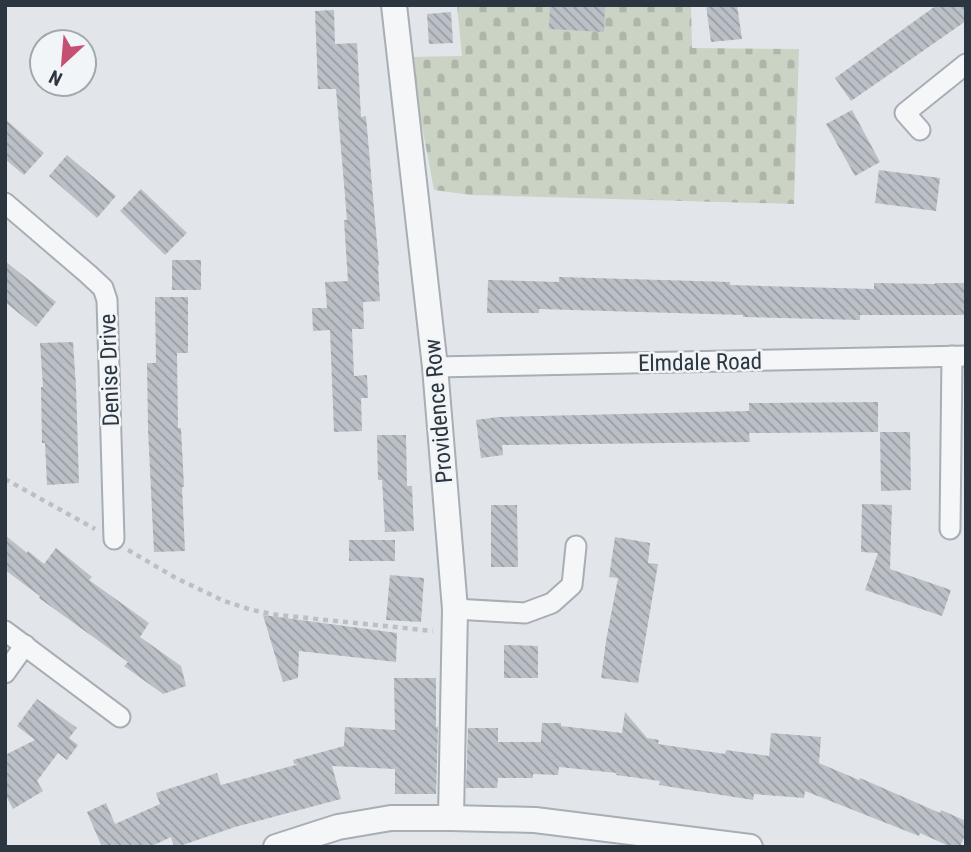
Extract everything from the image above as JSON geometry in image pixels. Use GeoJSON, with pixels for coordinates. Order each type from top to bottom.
{"type":"FeatureCollection","features":[{"type":"Feature","properties":{"kind":"street","name":"Providence Row"},"geometry":{"type":"LineString","coordinates":[[394,5],[435,367],[455,621],[451,818]]}},
{"type":"Feature","properties":{"kind":"street"},"geometry":{"type":"LineString","coordinates":[[920,130],[905,113],[966,64]]}},
{"type":"Feature","properties":{"kind":"street","name":"Denise Drive"},"geometry":{"type":"LineString","coordinates":[[5,203],[103,288],[107,300],[114,539]]}},
{"type":"Feature","properties":{"kind":"street","name":"Elmdale Road"},"geometry":{"type":"LineString","coordinates":[[435,367],[959,356]]}},
{"type":"Feature","properties":{"kind":"street"},"geometry":{"type":"LineString","coordinates":[[950,529],[959,356]]}},
{"type":"Feature","properties":{"kind":"street"},"geometry":{"type":"LineString","coordinates":[[455,621],[525,613],[552,603],[572,585],[576,546]]}},
{"type":"Feature","properties":{"kind":"street"},"geometry":{"type":"LineString","coordinates":[[5,631],[120,717]]}},
{"type":"Feature","properties":{"kind":"street"},"geometry":{"type":"LineString","coordinates":[[5,673],[25,645]]}},
{"type":"Feature","properties":{"kind":"street"},"geometry":{"type":"LineString","coordinates":[[276,847],[338,827],[391,818],[536,820],[750,847]]}},
{"type":"Feature","properties":{"kind":"path"},"geometry":{"type":"LineString","coordinates":[[5,479],[114,539],[132,553],[176,578],[224,601],[252,610],[278,615],[455,621]]}},
{"type":"Feature","properties":{"kind":"green space"},"geometry":{"type":"Polygon","coordinates":[[[457,5],[691,5],[692,48],[799,49],[794,204],[471,195],[434,190],[409,57],[462,56],[457,5]]]}},
{"type":"Feature","properties":{"kind":"building"},"geometry":{"type":"Polygon","coordinates":[[[550,5],[605,5],[604,32],[549,29],[550,5]]]}},
{"type":"Feature","properties":{"kind":"building"},"geometry":{"type":"Polygon","coordinates":[[[706,5],[737,5],[742,39],[711,42],[706,5]]]}},
{"type":"Feature","properties":{"kind":"building"},"geometry":{"type":"Polygon","coordinates":[[[937,5],[966,5],[966,21],[851,101],[835,78],[937,5]]]}},
{"type":"Feature","properties":{"kind":"building"},"geometry":{"type":"Polygon","coordinates":[[[334,10],[335,44],[357,43],[361,117],[366,116],[380,301],[363,302],[364,329],[352,329],[354,376],[367,375],[368,398],[361,398],[362,431],[334,432],[330,330],[313,331],[312,308],[327,308],[325,282],[348,281],[344,220],[347,220],[336,89],[318,89],[315,11],[334,10]]]}},
{"type":"Feature","properties":{"kind":"building"},"geometry":{"type":"Polygon","coordinates":[[[451,12],[453,43],[429,44],[427,14],[451,12]]]}},
{"type":"Feature","properties":{"kind":"building"},"geometry":{"type":"Polygon","coordinates":[[[852,110],[880,162],[855,176],[826,124],[852,110]]]}},
{"type":"Feature","properties":{"kind":"building"},"geometry":{"type":"Polygon","coordinates":[[[5,119],[44,153],[24,175],[5,159],[5,119]]]}},
{"type":"Feature","properties":{"kind":"building"},"geometry":{"type":"Polygon","coordinates":[[[67,155],[116,196],[97,218],[49,176],[67,155]]]}},
{"type":"Feature","properties":{"kind":"building"},"geometry":{"type":"Polygon","coordinates":[[[879,170],[940,178],[936,211],[875,203],[879,170]]]}},
{"type":"Feature","properties":{"kind":"building"},"geometry":{"type":"Polygon","coordinates":[[[141,189],[187,233],[165,255],[120,211],[141,189]]]}},
{"type":"Feature","properties":{"kind":"building"},"geometry":{"type":"Polygon","coordinates":[[[172,260],[201,260],[201,290],[172,290],[172,260]]]}},
{"type":"Feature","properties":{"kind":"building"},"geometry":{"type":"Polygon","coordinates":[[[5,261],[56,302],[36,327],[5,302],[5,261]]]}},
{"type":"Feature","properties":{"kind":"building"},"geometry":{"type":"Polygon","coordinates":[[[559,277],[874,289],[874,283],[966,283],[966,315],[860,315],[860,320],[539,309],[539,313],[487,313],[488,280],[559,282],[559,277]]]}},
{"type":"Feature","properties":{"kind":"building"},"geometry":{"type":"Polygon","coordinates":[[[155,297],[188,297],[188,353],[177,353],[185,551],[154,552],[147,363],[156,363],[155,297]]]}},
{"type":"Feature","properties":{"kind":"building"},"geometry":{"type":"Polygon","coordinates":[[[73,342],[79,483],[47,485],[45,443],[42,443],[43,387],[40,343],[73,342]]]}},
{"type":"Feature","properties":{"kind":"building"},"geometry":{"type":"Polygon","coordinates":[[[878,402],[878,432],[749,433],[750,442],[502,445],[503,455],[481,458],[476,420],[498,417],[749,411],[749,403],[878,402]]]}},
{"type":"Feature","properties":{"kind":"building"},"geometry":{"type":"Polygon","coordinates":[[[880,432],[910,432],[911,490],[881,491],[880,432]]]}},
{"type":"Feature","properties":{"kind":"building"},"geometry":{"type":"Polygon","coordinates":[[[377,435],[406,435],[407,486],[412,486],[414,531],[385,532],[382,480],[378,480],[377,435]]]}},
{"type":"Feature","properties":{"kind":"building"},"geometry":{"type":"Polygon","coordinates":[[[862,504],[892,505],[890,569],[951,590],[942,616],[865,590],[878,553],[861,552],[862,504]]]}},
{"type":"Feature","properties":{"kind":"building"},"geometry":{"type":"Polygon","coordinates":[[[491,505],[517,505],[518,567],[491,567],[491,505]]]}},
{"type":"Feature","properties":{"kind":"building"},"geometry":{"type":"Polygon","coordinates":[[[5,535],[44,564],[56,548],[92,577],[89,580],[149,623],[140,637],[181,666],[186,686],[163,694],[124,666],[128,662],[5,570],[5,535]]]}},
{"type":"Feature","properties":{"kind":"building"},"geometry":{"type":"Polygon","coordinates":[[[615,537],[650,543],[648,563],[658,564],[638,683],[601,678],[618,578],[609,577],[615,537]]]}},
{"type":"Feature","properties":{"kind":"building"},"geometry":{"type":"Polygon","coordinates":[[[349,540],[395,540],[395,561],[349,561],[349,540]]]}},
{"type":"Feature","properties":{"kind":"building"},"geometry":{"type":"Polygon","coordinates":[[[390,575],[424,578],[421,622],[386,620],[390,575]]]}},
{"type":"Feature","properties":{"kind":"building"},"geometry":{"type":"Polygon","coordinates":[[[263,615],[397,633],[396,662],[299,651],[298,678],[283,682],[263,615]]]}},
{"type":"Feature","properties":{"kind":"building"},"geometry":{"type":"Polygon","coordinates":[[[504,645],[538,646],[538,678],[504,678],[504,645]]]}},
{"type":"Feature","properties":{"kind":"building"},"geometry":{"type":"Polygon","coordinates":[[[394,678],[436,678],[436,794],[395,794],[395,769],[332,766],[341,799],[235,827],[177,847],[174,847],[171,837],[150,847],[102,847],[87,812],[106,803],[115,824],[160,804],[156,793],[217,773],[221,785],[299,764],[294,764],[293,760],[344,746],[345,727],[395,730],[394,678]]]}},
{"type":"Feature","properties":{"kind":"building"},"geometry":{"type":"Polygon","coordinates":[[[37,699],[77,728],[69,738],[78,745],[67,760],[58,753],[37,781],[43,791],[13,809],[5,794],[5,755],[35,740],[17,726],[37,699]]]}},
{"type":"Feature","properties":{"kind":"building"},"geometry":{"type":"Polygon","coordinates":[[[625,712],[647,738],[659,740],[658,744],[725,754],[726,750],[769,756],[771,733],[821,737],[819,763],[940,813],[941,810],[966,821],[966,833],[960,847],[951,847],[805,791],[804,798],[754,794],[753,800],[659,785],[660,781],[616,775],[617,773],[559,767],[558,775],[533,774],[533,778],[498,778],[497,788],[466,788],[468,728],[498,728],[498,742],[541,742],[542,723],[561,723],[561,726],[622,733],[625,712]]]}}]}
